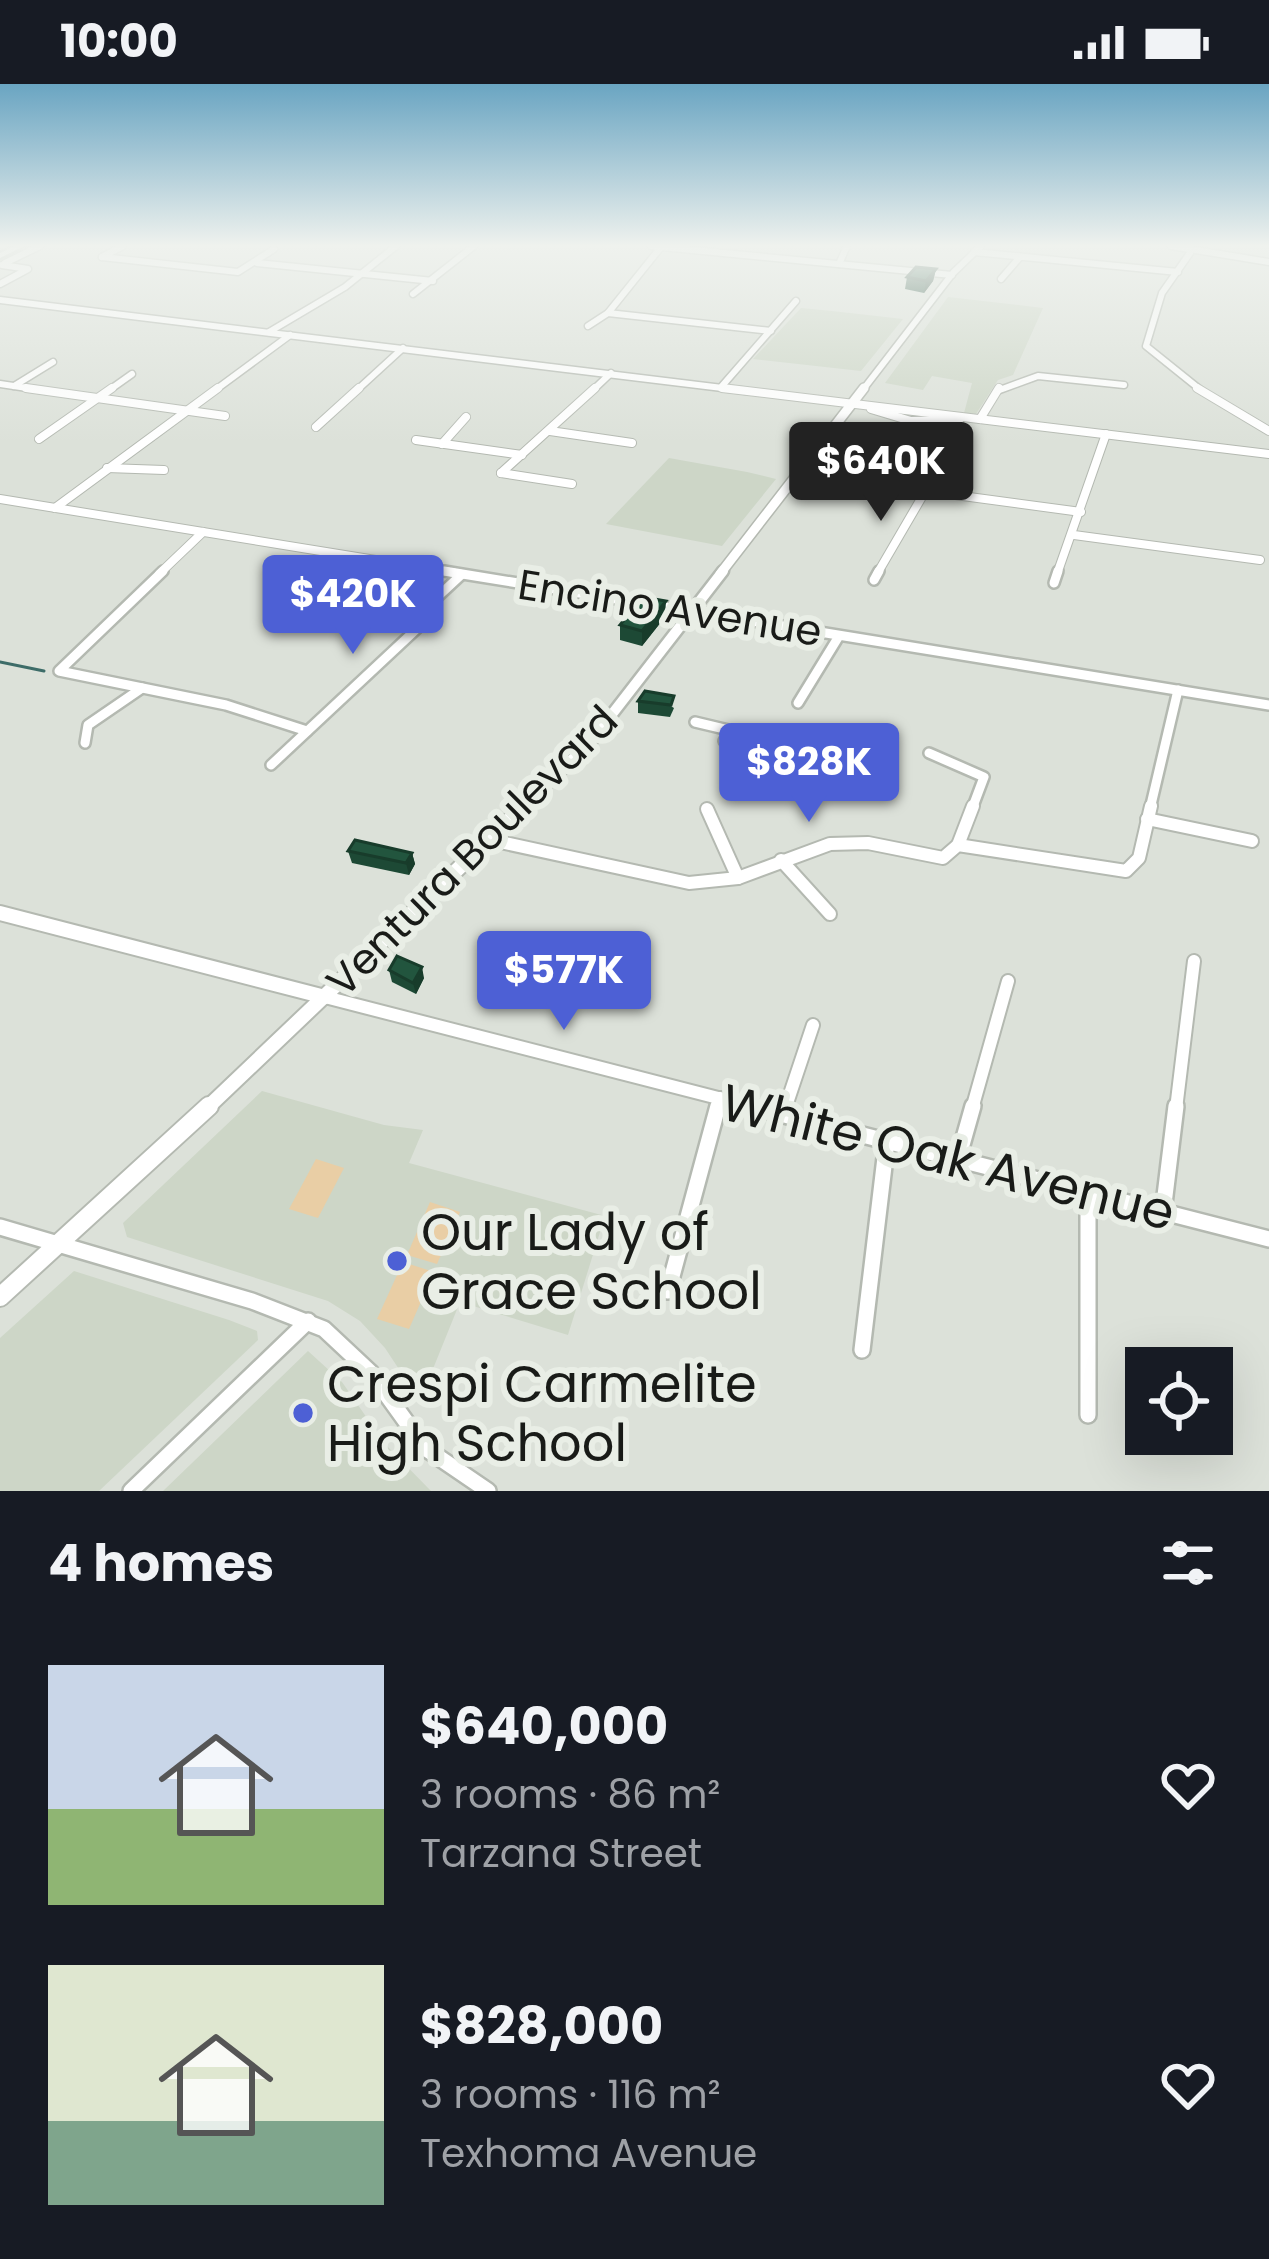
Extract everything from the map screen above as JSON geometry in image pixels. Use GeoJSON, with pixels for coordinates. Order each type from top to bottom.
{"type":"FeatureCollection","features":[{"type":"Feature","properties":{"kind":"main road","name":"Ventura Boulevard"},"geometry":{"type":"LineString","coordinates":[[0,1297],[325,997],[592,740],[924,312]]}},
{"type":"Feature","properties":{"kind":"main road","name":"White Oak Avenue"},"geometry":{"type":"LineString","coordinates":[[0,913],[325,997]]}},
{"type":"Feature","properties":{"kind":"street"},"geometry":{"type":"LineString","coordinates":[[98,312],[853,404],[911,421],[980,419],[1269,454]]}},
{"type":"Feature","properties":{"kind":"street"},"geometry":{"type":"LineString","coordinates":[[269,332],[302,312]]}},
{"type":"Feature","properties":{"kind":"street"},"geometry":{"type":"LineString","coordinates":[[726,387],[735,369],[787,312]]}},
{"type":"Feature","properties":{"kind":"street"},"geometry":{"type":"LineString","coordinates":[[1156,312],[1146,346],[1193,385],[1269,431]]}},
{"type":"Feature","properties":{"kind":"street"},"geometry":{"type":"LineString","coordinates":[[588,326],[608,313],[771,331]]}},
{"type":"Feature","properties":{"kind":"street"},"geometry":{"type":"LineString","coordinates":[[55,508],[290,335]]}},
{"type":"Feature","properties":{"kind":"street"},"geometry":{"type":"LineString","coordinates":[[316,428],[404,348]]}},
{"type":"Feature","properties":{"kind":"street"},"geometry":{"type":"LineString","coordinates":[[14,386],[53,362]]}},
{"type":"Feature","properties":{"kind":"street"},"geometry":{"type":"LineString","coordinates":[[572,484],[501,473],[611,373]]}},
{"type":"Feature","properties":{"kind":"street"},"geometry":{"type":"LineString","coordinates":[[39,439],[132,374]]}},
{"type":"Feature","properties":{"kind":"street"},"geometry":{"type":"LineString","coordinates":[[980,419],[1000,386],[1038,376],[1124,385]]}},
{"type":"Feature","properties":{"kind":"street"},"geometry":{"type":"LineString","coordinates":[[0,384],[225,416]]}},
{"type":"Feature","properties":{"kind":"street"},"geometry":{"type":"LineString","coordinates":[[442,444],[466,417]]}},
{"type":"Feature","properties":{"kind":"street"},"geometry":{"type":"LineString","coordinates":[[550,431],[632,442]]}},
{"type":"Feature","properties":{"kind":"street"},"geometry":{"type":"LineString","coordinates":[[1054,583],[1106,434]]}},
{"type":"Feature","properties":{"kind":"street"},"geometry":{"type":"LineString","coordinates":[[416,440],[522,455]]}},
{"type":"Feature","properties":{"kind":"street"},"geometry":{"type":"LineString","coordinates":[[113,467],[164,470]]}},
{"type":"Feature","properties":{"kind":"street"},"geometry":{"type":"LineString","coordinates":[[799,474],[1081,512]]}},
{"type":"Feature","properties":{"kind":"street"},"geometry":{"type":"LineString","coordinates":[[874,580],[926,490]]}},
{"type":"Feature","properties":{"kind":"street","name":"Encino Avenue"},"geometry":{"type":"LineString","coordinates":[[0,499],[1269,705]]}},
{"type":"Feature","properties":{"kind":"street"},"geometry":{"type":"LineString","coordinates":[[203,532],[59,671],[226,705],[307,731]]}},
{"type":"Feature","properties":{"kind":"street"},"geometry":{"type":"LineString","coordinates":[[1074,535],[1260,560]]}},
{"type":"Feature","properties":{"kind":"street"},"geometry":{"type":"LineString","coordinates":[[271,765],[423,623],[433,601],[461,574]]}},
{"type":"Feature","properties":{"kind":"street"},"geometry":{"type":"LineString","coordinates":[[798,703],[839,636]]}},
{"type":"Feature","properties":{"kind":"street"},"geometry":{"type":"LineString","coordinates":[[85,743],[88,725],[142,688]]}},
{"type":"Feature","properties":{"kind":"street"},"geometry":{"type":"LineString","coordinates":[[958,845],[1126,871],[1139,858],[1178,690]]}},
{"type":"Feature","properties":{"kind":"street"},"geometry":{"type":"LineString","coordinates":[[695,722],[778,749]]}},
{"type":"Feature","properties":{"kind":"street"},"geometry":{"type":"LineString","coordinates":[[491,840],[708,884],[738,878],[830,844],[868,843],[943,858],[958,845],[984,777],[929,753]]}},
{"type":"Feature","properties":{"kind":"street"},"geometry":{"type":"LineString","coordinates":[[707,809],[738,878]]}},
{"type":"Feature","properties":{"kind":"street"},"geometry":{"type":"LineString","coordinates":[[1147,819],[1252,841]]}},
{"type":"Feature","properties":{"kind":"street"},"geometry":{"type":"LineString","coordinates":[[781,860],[830,914]]}},
{"type":"Feature","properties":{"kind":"street"},"geometry":{"type":"LineString","coordinates":[[1163,1212],[1194,961]]}},
{"type":"Feature","properties":{"kind":"street"},"geometry":{"type":"LineString","coordinates":[[958,1159],[1008,981]]}},
{"type":"Feature","properties":{"kind":"street","name":"White Oak Avenue"},"geometry":{"type":"LineString","coordinates":[[325,997],[1269,1239]]}},
{"type":"Feature","properties":{"kind":"street"},"geometry":{"type":"LineString","coordinates":[[783,1114],[813,1024]]}},
{"type":"Feature","properties":{"kind":"street"},"geometry":{"type":"LineString","coordinates":[[668,1292],[720,1098]]}},
{"type":"Feature","properties":{"kind":"street"},"geometry":{"type":"LineString","coordinates":[[862,1350],[887,1141]]}},
{"type":"Feature","properties":{"kind":"street"},"geometry":{"type":"LineString","coordinates":[[1088,1192],[1088,1415]]}},
{"type":"Feature","properties":{"kind":"street"},"geometry":{"type":"LineString","coordinates":[[0,1227],[90,1250],[308,1321],[351,1350],[425,1448],[488,1491]]}},
{"type":"Feature","properties":{"kind":"street"},"geometry":{"type":"LineString","coordinates":[[131,1491],[308,1321]]}},
{"type":"Feature","properties":{"kind":"shaded area"},"geometry":{"type":"Polygon","coordinates":[[[798,312],[903,319],[861,371],[753,359],[798,312]]]}},
{"type":"Feature","properties":{"kind":"shaded area"},"geometry":{"type":"Polygon","coordinates":[[[937,312],[1041,312],[1013,375],[998,380],[976,414],[964,413],[972,383],[932,376],[923,390],[885,383],[937,312]]]}},
{"type":"Feature","properties":{"kind":"shaded area"},"geometry":{"type":"Polygon","coordinates":[[[669,458],[776,479],[722,546],[606,524],[669,458]]]}},
{"type":"Feature","properties":{"kind":"shaded area","name":"Our Lady of Grace School"},"geometry":{"type":"Polygon","coordinates":[[[262,1091],[384,1125],[423,1130],[409,1163],[605,1216],[568,1335],[460,1302],[420,1401],[385,1348],[360,1321],[328,1301],[127,1237],[123,1223],[262,1091]]]}},
{"type":"Feature","properties":{"kind":"shaded area"},"geometry":{"type":"Polygon","coordinates":[[[316,1159],[344,1168],[318,1218],[289,1209],[316,1159]]]}},
{"type":"Feature","properties":{"kind":"shaded area"},"geometry":{"type":"Polygon","coordinates":[[[430,1202],[460,1212],[437,1264],[407,1255],[430,1202]]]}},
{"type":"Feature","properties":{"kind":"shaded area"},"geometry":{"type":"Polygon","coordinates":[[[403,1262],[434,1272],[409,1329],[377,1319],[403,1262]]]}},
{"type":"Feature","properties":{"kind":"shaded area"},"geometry":{"type":"Polygon","coordinates":[[[74,1271],[229,1320],[257,1331],[258,1340],[99,1491],[0,1491],[0,1338],[74,1271]]]}},
{"type":"Feature","properties":{"kind":"shaded area","name":"Crespi Carmelite High School"},"geometry":{"type":"Polygon","coordinates":[[[308,1351],[342,1382],[385,1444],[431,1491],[163,1491],[308,1351]]]}},
{"type":"Feature","properties":{"kind":"building"},"geometry":{"type":"Polygon","coordinates":[[[643,597],[666,601],[642,631],[620,625],[643,597]]]}},
{"type":"Feature","properties":{"kind":"building"},"geometry":{"type":"Polygon","coordinates":[[[645,691],[674,696],[671,705],[638,701],[645,691]]]}},
{"type":"Feature","properties":{"kind":"building"},"geometry":{"type":"Polygon","coordinates":[[[355,840],[412,853],[406,863],[348,851],[355,840]]]}},
{"type":"Feature","properties":{"kind":"building"},"geometry":{"type":"Polygon","coordinates":[[[397,956],[422,967],[413,983],[389,970],[397,956]]]}},
{"type":"Feature","properties":{"kind":"waterway"},"geometry":{"type":"LineString","coordinates":[[0,662],[44,671]]}},
{"type":"Feature","properties":{"kind":"place","name":"Our Lady of Grace School"},"geometry":{"type":"Point","coordinates":[397,1261]}},
{"type":"Feature","properties":{"kind":"place","name":"Crespi Carmelite High School"},"geometry":{"type":"Point","coordinates":[303,1413]}}]}
